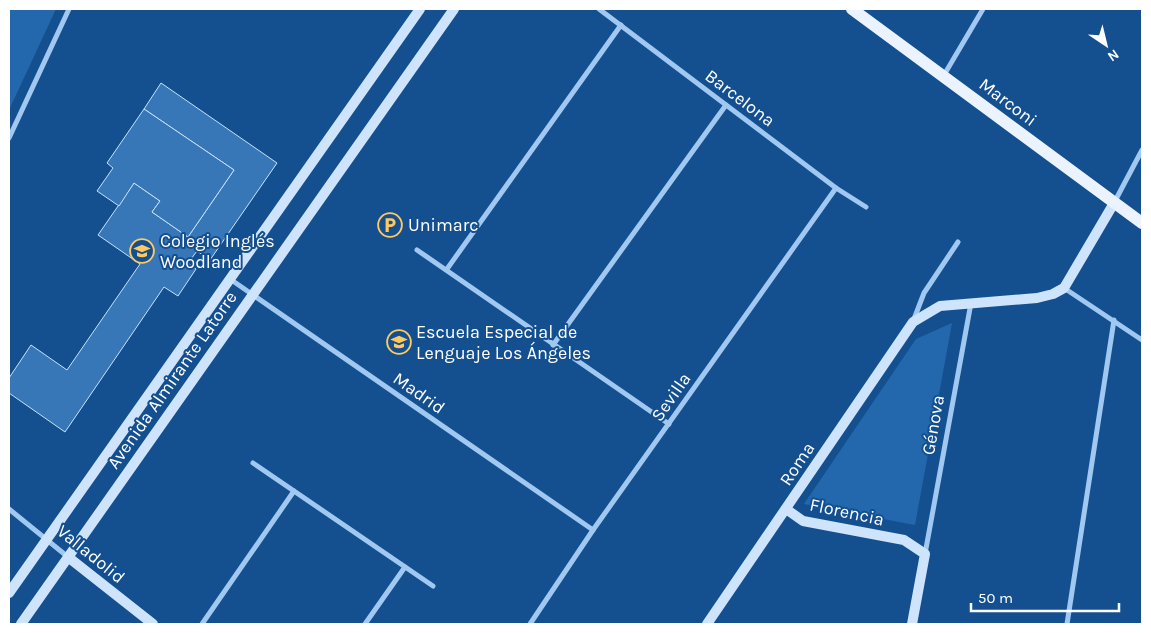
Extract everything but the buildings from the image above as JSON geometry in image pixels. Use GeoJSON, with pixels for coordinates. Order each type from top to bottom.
{"type":"FeatureCollection","features":[{"type":"Feature","properties":{"kind":"main road","name":"Avenida Almirante Latorre"},"geometry":{"type":"LineString","coordinates":[[9,593],[420,9]]}},
{"type":"Feature","properties":{"kind":"main road","name":"Avenida Almirante Latorre"},"geometry":{"type":"LineString","coordinates":[[21,624],[454,9]]}},
{"type":"Feature","properties":{"kind":"main road","name":"Marconi"},"geometry":{"type":"LineString","coordinates":[[852,9],[1142,224]]}},
{"type":"Feature","properties":{"kind":"main road"},"geometry":{"type":"LineString","coordinates":[[1064,288],[1114,203]]}},
{"type":"Feature","properties":{"kind":"main road","name":"Roma"},"geometry":{"type":"LineString","coordinates":[[707,624],[913,322],[940,306],[1037,298],[1064,288]]}},
{"type":"Feature","properties":{"kind":"main road","name":"Florencia"},"geometry":{"type":"LineString","coordinates":[[786,509],[803,521],[904,540],[925,554]]}},
{"type":"Feature","properties":{"kind":"main road","name":"Génova"},"geometry":{"type":"LineString","coordinates":[[912,624],[925,554]]}},
{"type":"Feature","properties":{"kind":"main road","name":"Valladolid"},"geometry":{"type":"LineString","coordinates":[[68,557],[153,624]]}},
{"type":"Feature","properties":{"kind":"street"},"geometry":{"type":"LineString","coordinates":[[9,138],[11,129],[69,9]]}},
{"type":"Feature","properties":{"kind":"street","name":"Barcelona"},"geometry":{"type":"LineString","coordinates":[[599,9],[836,188],[866,208]]}},
{"type":"Feature","properties":{"kind":"street"},"geometry":{"type":"LineString","coordinates":[[944,76],[983,9]]}},
{"type":"Feature","properties":{"kind":"street"},"geometry":{"type":"LineString","coordinates":[[447,269],[621,25]]}},
{"type":"Feature","properties":{"kind":"street"},"geometry":{"type":"LineString","coordinates":[[553,344],[726,105]]}},
{"type":"Feature","properties":{"kind":"street"},"geometry":{"type":"LineString","coordinates":[[1114,203],[1142,150]]}},
{"type":"Feature","properties":{"kind":"street","name":"Sevilla"},"geometry":{"type":"LineString","coordinates":[[530,624],[594,530],[836,188]]}},
{"type":"Feature","properties":{"kind":"street","name":"Roma"},"geometry":{"type":"LineString","coordinates":[[913,322],[924,292],[958,242]]}},
{"type":"Feature","properties":{"kind":"street"},"geometry":{"type":"LineString","coordinates":[[417,250],[669,424]]}},
{"type":"Feature","properties":{"kind":"street","name":"Madrid"},"geometry":{"type":"LineString","coordinates":[[229,279],[594,530]]}},
{"type":"Feature","properties":{"kind":"street"},"geometry":{"type":"LineString","coordinates":[[1064,288],[1142,340]]}},
{"type":"Feature","properties":{"kind":"street","name":"Génova"},"geometry":{"type":"LineString","coordinates":[[925,554],[971,302]]}},
{"type":"Feature","properties":{"kind":"street"},"geometry":{"type":"LineString","coordinates":[[1067,624],[1114,320]]}},
{"type":"Feature","properties":{"kind":"street"},"geometry":{"type":"LineString","coordinates":[[253,462],[433,586]]}},
{"type":"Feature","properties":{"kind":"street"},"geometry":{"type":"LineString","coordinates":[[202,624],[294,490]]}},
{"type":"Feature","properties":{"kind":"street","name":"Valladolid"},"geometry":{"type":"LineString","coordinates":[[9,509],[68,557]]}},
{"type":"Feature","properties":{"kind":"street"},"geometry":{"type":"LineString","coordinates":[[365,624],[405,567]]}},
{"type":"Feature","properties":{"kind":"shaded area"},"geometry":{"type":"Polygon","coordinates":[[[9,9],[56,9],[9,110],[9,9]]]}},
{"type":"Feature","properties":{"kind":"shaded area"},"geometry":{"type":"Polygon","coordinates":[[[952,323],[915,525],[804,504],[916,339],[952,323]]]}},
{"type":"Feature","properties":{"kind":"place","name":"Unimarc"},"geometry":{"type":"Point","coordinates":[390,225]}},
{"type":"Feature","properties":{"kind":"place","name":"Colegio Inglés Woodland"},"geometry":{"type":"Point","coordinates":[142,251]}},
{"type":"Feature","properties":{"kind":"place","name":"Escuela Especial de Lenguaje Los Ángeles"},"geometry":{"type":"Point","coordinates":[399,342]}}]}
